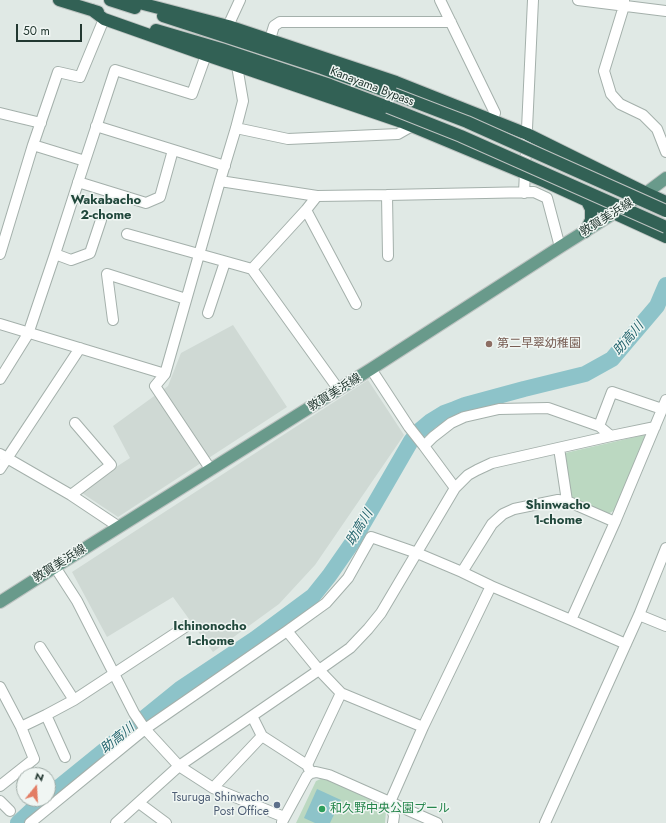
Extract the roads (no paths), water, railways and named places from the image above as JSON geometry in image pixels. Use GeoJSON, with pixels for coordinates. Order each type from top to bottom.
{"type":"FeatureCollection","features":[{"type":"Feature","properties":{"kind":"highway","name":"Kanayama Bypass"},"geometry":{"type":"LineString","coordinates":[[59,0],[221,49],[330,85],[461,136],[666,227]]}},
{"type":"Feature","properties":{"kind":"highway","name":"Kanayama Bypass"},"geometry":{"type":"LineString","coordinates":[[110,0],[322,68],[394,94],[467,122],[666,211]]}},
{"type":"Feature","properties":{"kind":"highway"},"geometry":{"type":"LineString","coordinates":[[128,0],[228,26],[396,82],[527,134],[666,202]]}},
{"type":"Feature","properties":{"kind":"highway"},"geometry":{"type":"LineString","coordinates":[[92,10],[104,19],[412,126],[525,173],[666,237]]}},
{"type":"Feature","properties":{"kind":"highway"},"geometry":{"type":"LineString","coordinates":[[584,232],[591,220],[591,210],[587,201]]}},
{"type":"Feature","properties":{"kind":"main road","name":"敦賀美浜線"},"geometry":{"type":"LineString","coordinates":[[0,602],[372,370],[560,247],[614,214],[666,178]]}},
{"type":"Feature","properties":{"kind":"street"},"geometry":{"type":"LineString","coordinates":[[228,26],[240,0]]}},
{"type":"Feature","properties":{"kind":"street"},"geometry":{"type":"LineString","coordinates":[[440,0],[494,113],[492,120]]}},
{"type":"Feature","properties":{"kind":"street"},"geometry":{"type":"LineString","coordinates":[[524,193],[533,0]]}},
{"type":"Feature","properties":{"kind":"street"},"geometry":{"type":"LineString","coordinates":[[583,0],[624,3],[666,11]]}},
{"type":"Feature","properties":{"kind":"street"},"geometry":{"type":"LineString","coordinates":[[624,3],[604,71],[612,94],[620,104],[643,115],[656,129],[666,152]]}},
{"type":"Feature","properties":{"kind":"street"},"geometry":{"type":"LineString","coordinates":[[0,254],[33,145],[58,72],[80,77],[104,19]]}},
{"type":"Feature","properties":{"kind":"street"},"geometry":{"type":"LineString","coordinates":[[270,39],[274,26],[280,22],[451,22]]}},
{"type":"Feature","properties":{"kind":"street"},"geometry":{"type":"LineString","coordinates":[[0,379],[28,334],[115,70],[192,94],[206,55]]}},
{"type":"Feature","properties":{"kind":"street"},"geometry":{"type":"LineString","coordinates":[[211,470],[155,386],[165,374],[236,128],[243,100],[237,66]]}},
{"type":"Feature","properties":{"kind":"street"},"geometry":{"type":"LineString","coordinates":[[0,113],[41,123]]}},
{"type":"Feature","properties":{"kind":"street"},"geometry":{"type":"LineString","coordinates":[[96,126],[224,166]]}},
{"type":"Feature","properties":{"kind":"street"},"geometry":{"type":"LineString","coordinates":[[236,128],[288,139],[398,134],[412,126]]}},
{"type":"Feature","properties":{"kind":"street"},"geometry":{"type":"LineString","coordinates":[[33,145],[85,161]]}},
{"type":"Feature","properties":{"kind":"street"},"geometry":{"type":"LineString","coordinates":[[78,182],[146,203],[160,197],[173,150]]}},
{"type":"Feature","properties":{"kind":"street"},"geometry":{"type":"LineString","coordinates":[[220,181],[317,196],[387,196],[534,192],[547,198],[560,247]]}},
{"type":"Feature","properties":{"kind":"street"},"geometry":{"type":"LineString","coordinates":[[252,269],[317,196]]}},
{"type":"Feature","properties":{"kind":"street"},"geometry":{"type":"LineString","coordinates":[[387,196],[388,256]]}},
{"type":"Feature","properties":{"kind":"street"},"geometry":{"type":"LineString","coordinates":[[306,210],[356,304]]}},
{"type":"Feature","properties":{"kind":"street"},"geometry":{"type":"LineString","coordinates":[[55,254],[71,260],[90,253],[101,220]]}},
{"type":"Feature","properties":{"kind":"street"},"geometry":{"type":"LineString","coordinates":[[127,234],[252,269],[339,390]]}},
{"type":"Feature","properties":{"kind":"street"},"geometry":{"type":"LineString","coordinates":[[208,313],[225,262]]}},
{"type":"Feature","properties":{"kind":"street"},"geometry":{"type":"LineString","coordinates":[[113,320],[107,274],[186,299]]}},
{"type":"Feature","properties":{"kind":"street"},"geometry":{"type":"LineString","coordinates":[[0,324],[28,334],[165,374]]}},
{"type":"Feature","properties":{"kind":"street"},"geometry":{"type":"LineString","coordinates":[[0,469],[3,456],[80,348]]}},
{"type":"Feature","properties":{"kind":"street"},"geometry":{"type":"LineString","coordinates":[[372,370],[409,427],[455,488]]}},
{"type":"Feature","properties":{"kind":"street"},"geometry":{"type":"LineString","coordinates":[[571,620],[615,522],[664,405],[612,392],[599,426]]}},
{"type":"Feature","properties":{"kind":"street"},"geometry":{"type":"LineString","coordinates":[[424,446],[451,423],[464,417],[499,409],[548,408],[599,426],[611,436]]}},
{"type":"Feature","properties":{"kind":"street"},"geometry":{"type":"LineString","coordinates":[[71,495],[111,465],[75,423]]}},
{"type":"Feature","properties":{"kind":"street"},"geometry":{"type":"LineString","coordinates":[[116,823],[179,766],[350,648],[381,613],[455,488],[468,475],[492,463],[655,427]]}},
{"type":"Feature","properties":{"kind":"street"},"geometry":{"type":"LineString","coordinates":[[559,448],[568,501]]}},
{"type":"Feature","properties":{"kind":"street"},"geometry":{"type":"LineString","coordinates":[[3,456],[71,495],[119,527]]}},
{"type":"Feature","properties":{"kind":"street"},"geometry":{"type":"LineString","coordinates":[[462,572],[492,524],[503,514],[514,510],[558,500],[568,501],[615,522]]}},
{"type":"Feature","properties":{"kind":"street"},"geometry":{"type":"LineString","coordinates":[[30,823],[145,729],[288,631],[326,603],[348,578],[371,537],[417,553],[626,644]]}},
{"type":"Feature","properties":{"kind":"street"},"geometry":{"type":"LineString","coordinates":[[548,822],[639,615],[662,569],[666,548]]}},
{"type":"Feature","properties":{"kind":"street"},"geometry":{"type":"LineString","coordinates":[[55,567],[77,601],[134,713],[145,729],[179,766],[213,788],[283,820],[306,776],[341,693]]}},
{"type":"Feature","properties":{"kind":"street"},"geometry":{"type":"LineString","coordinates":[[393,823],[394,816],[390,802],[423,727],[491,586]]}},
{"type":"Feature","properties":{"kind":"street"},"geometry":{"type":"LineString","coordinates":[[639,615],[666,626]]}},
{"type":"Feature","properties":{"kind":"street"},"geometry":{"type":"LineString","coordinates":[[21,727],[74,700],[185,627]]}},
{"type":"Feature","properties":{"kind":"street"},"geometry":{"type":"LineString","coordinates":[[288,631],[319,670],[341,693],[423,727]]}},
{"type":"Feature","properties":{"kind":"street"},"geometry":{"type":"LineString","coordinates":[[40,648],[74,700]]}},
{"type":"Feature","properties":{"kind":"street"},"geometry":{"type":"LineString","coordinates":[[0,687],[21,727],[34,758],[0,786]]}},
{"type":"Feature","properties":{"kind":"street"},"geometry":{"type":"LineString","coordinates":[[46,714],[65,757]]}},
{"type":"Feature","properties":{"kind":"street"},"geometry":{"type":"LineString","coordinates":[[252,716],[262,736],[309,769],[329,775],[437,823]]}},
{"type":"Feature","properties":{"kind":"street"},"geometry":{"type":"LineString","coordinates":[[213,788],[262,736]]}},
{"type":"Feature","properties":{"kind":"street"},"geometry":{"type":"LineString","coordinates":[[0,802],[10,811]]}},
{"type":"Feature","properties":{"kind":"street"},"geometry":{"type":"LineString","coordinates":[[139,803],[166,823]]}},
{"type":"Feature","properties":{"kind":"water","name":"和久野中央公園プール"},"geometry":{"type":"Polygon","coordinates":[[[317,789],[341,800],[330,823],[315,823],[304,818],[317,789]]]}},
{"type":"Feature","properties":{"kind":"waterway","name":"助高川"},"geometry":{"type":"LineString","coordinates":[[56,790],[180,689],[255,639],[313,596],[352,543],[411,441],[419,431],[431,421],[444,413],[465,405],[585,374],[612,359],[657,306],[666,285]]}},
{"type":"Feature","properties":{"kind":"waterway","name":"助高川"},"geometry":{"type":"LineString","coordinates":[[18,823],[35,807]]}},
{"type":"Feature","properties":{"kind":"place","name":"第二早翠幼稚園"},"geometry":{"type":"Point","coordinates":[489,344]}},
{"type":"Feature","properties":{"kind":"place","name":"Tsuruga Shinwacho Post Office"},"geometry":{"type":"Point","coordinates":[277,805]}},
{"type":"Feature","properties":{"kind":"place","name":"和久野中央公園プール"},"geometry":{"type":"Point","coordinates":[322,809]}},
{"type":"Feature","properties":{"kind":"district","name":"Wakabacho 2-chome"},"geometry":{"type":"Point","coordinates":[106,208]}},
{"type":"Feature","properties":{"kind":"district","name":"Shinwacho 1-chome"},"geometry":{"type":"Point","coordinates":[558,514]}},
{"type":"Feature","properties":{"kind":"district","name":"Ichinonocho 1-chome"},"geometry":{"type":"Point","coordinates":[210,634]}}]}
